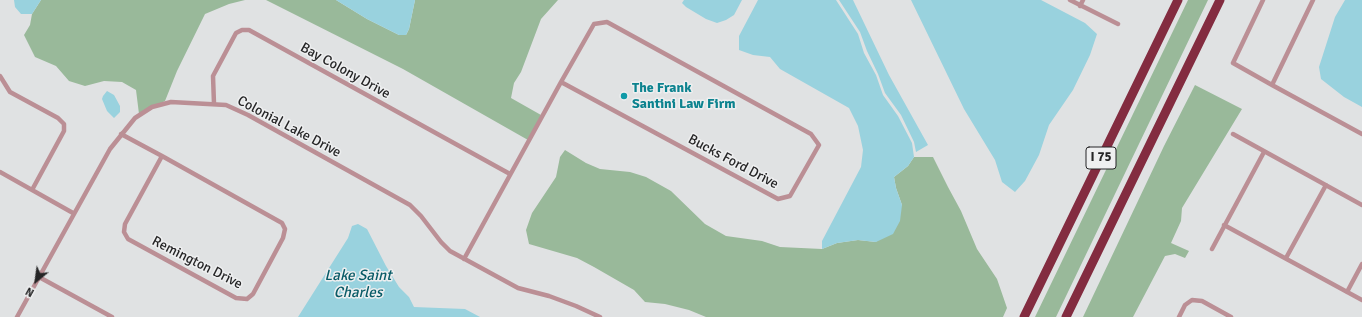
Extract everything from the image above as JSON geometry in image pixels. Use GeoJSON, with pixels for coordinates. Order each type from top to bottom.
{"type":"FeatureCollection","features":[{"type":"Feature","properties":{"kind":"highway","name":"I 75"},"geometry":{"type":"LineString","coordinates":[[1024,317],[1178,0]]}},
{"type":"Feature","properties":{"kind":"highway","name":"I 75"},"geometry":{"type":"LineString","coordinates":[[1066,317],[1220,0]]}},
{"type":"Feature","properties":{"kind":"street"},"geometry":{"type":"LineString","coordinates":[[1070,0],[1118,24]]}},
{"type":"Feature","properties":{"kind":"street"},"geometry":{"type":"LineString","coordinates":[[1080,6],[1083,0]]}},
{"type":"Feature","properties":{"kind":"street"},"geometry":{"type":"LineString","coordinates":[[1263,0],[1233,63],[1362,134]]}},
{"type":"Feature","properties":{"kind":"street"},"geometry":{"type":"LineString","coordinates":[[1272,85],[1313,0]]}},
{"type":"Feature","properties":{"kind":"street","name":"Bucks Ford Drive"},"geometry":{"type":"LineString","coordinates":[[464,259],[560,82],[594,24],[607,22],[811,134],[819,145],[790,196],[778,198],[560,82]]}},
{"type":"Feature","properties":{"kind":"street","name":"Bay Colony Drive"},"geometry":{"type":"LineString","coordinates":[[214,104],[213,76],[236,34],[242,30],[249,30],[510,174]]}},
{"type":"Feature","properties":{"kind":"street"},"geometry":{"type":"LineString","coordinates":[[0,76],[10,92],[58,118],[64,124],[64,131],[32,190]]}},
{"type":"Feature","properties":{"kind":"street","name":"Colonial Lake Drive"},"geometry":{"type":"LineString","coordinates":[[17,317],[110,148],[135,118],[152,108],[171,102],[226,105],[248,114],[410,205],[450,251],[518,288],[556,298],[600,317]]}},
{"type":"Feature","properties":{"kind":"street","name":"Remington Drive"},"geometry":{"type":"LineString","coordinates":[[121,134],[162,156],[282,222],[285,230],[283,238],[253,294],[247,299],[236,298],[128,239],[124,232],[125,224],[162,156]]}},
{"type":"Feature","properties":{"kind":"street"},"geometry":{"type":"LineString","coordinates":[[1233,134],[1362,205]]}},
{"type":"Feature","properties":{"kind":"street"},"geometry":{"type":"LineString","coordinates":[[1212,249],[1264,152]]}},
{"type":"Feature","properties":{"kind":"street"},"geometry":{"type":"LineString","coordinates":[[0,172],[74,213]]}},
{"type":"Feature","properties":{"kind":"street"},"geometry":{"type":"LineString","coordinates":[[1286,258],[1326,185]]}},
{"type":"Feature","properties":{"kind":"street"},"geometry":{"type":"LineString","coordinates":[[1224,225],[1362,300]]}},
{"type":"Feature","properties":{"kind":"street"},"geometry":{"type":"LineString","coordinates":[[1347,292],[1362,264]]}},
{"type":"Feature","properties":{"kind":"street"},"geometry":{"type":"LineString","coordinates":[[39,276],[112,317]]}},
{"type":"Feature","properties":{"kind":"street"},"geometry":{"type":"LineString","coordinates":[[1178,317],[1185,305],[1192,300],[1202,301],[1231,317]]}},
{"type":"Feature","properties":{"kind":"green space"},"geometry":{"type":"Polygon","coordinates":[[[41,0],[245,0],[229,4],[205,14],[177,71],[165,101],[139,114],[136,90],[122,82],[104,81],[85,86],[69,81],[56,66],[35,57],[24,35],[30,25],[32,14],[41,0]]]}},
{"type":"Feature","properties":{"kind":"green space"},"geometry":{"type":"Polygon","coordinates":[[[266,0],[336,0],[367,19],[399,35],[406,35],[409,29],[415,0],[558,0],[541,19],[521,72],[514,83],[511,98],[541,115],[528,140],[403,69],[266,0]]]}},
{"type":"Feature","properties":{"kind":"green space"},"geometry":{"type":"Polygon","coordinates":[[[1188,0],[1208,0],[1056,317],[1035,317],[1188,0]]]}},
{"type":"Feature","properties":{"kind":"green space"},"geometry":{"type":"Polygon","coordinates":[[[1195,85],[1242,109],[1182,208],[1181,221],[1171,243],[1189,251],[1185,258],[1175,254],[1165,256],[1133,317],[1083,317],[1164,146],[1195,85]]]}},
{"type":"Feature","properties":{"kind":"green space"},"geometry":{"type":"Polygon","coordinates":[[[565,150],[586,163],[600,169],[630,172],[646,177],[671,191],[705,224],[726,236],[762,241],[780,247],[822,249],[837,243],[858,240],[876,242],[902,205],[894,177],[908,166],[914,157],[933,157],[961,211],[977,249],[997,279],[1007,308],[1003,317],[706,317],[689,310],[665,304],[645,302],[634,290],[577,258],[529,244],[526,230],[532,213],[556,177],[560,157],[565,150]]]}},
{"type":"Feature","properties":{"kind":"water"},"geometry":{"type":"Polygon","coordinates":[[[14,0],[41,0],[32,14],[21,14],[15,7],[14,0]]]}},
{"type":"Feature","properties":{"kind":"water"},"geometry":{"type":"Polygon","coordinates":[[[336,0],[415,0],[409,29],[406,35],[399,35],[367,19],[336,0]]]}},
{"type":"Feature","properties":{"kind":"water"},"geometry":{"type":"Polygon","coordinates":[[[684,0],[742,0],[734,15],[717,23],[706,19],[686,7],[682,3],[684,0]]]}},
{"type":"Feature","properties":{"kind":"water"},"geometry":{"type":"Polygon","coordinates":[[[758,0],[836,0],[858,34],[864,53],[876,75],[883,95],[898,116],[912,143],[914,157],[908,166],[894,177],[902,205],[900,221],[893,234],[876,242],[858,240],[837,243],[822,249],[822,241],[861,167],[863,150],[858,126],[849,108],[780,69],[770,57],[753,55],[739,50],[739,36],[758,0]]]}},
{"type":"Feature","properties":{"kind":"water"},"geometry":{"type":"Polygon","coordinates":[[[839,0],[853,0],[889,75],[928,145],[916,152],[914,142],[901,115],[885,93],[860,32],[839,0]]]}},
{"type":"Feature","properties":{"kind":"water"},"geometry":{"type":"Polygon","coordinates":[[[911,0],[1041,0],[1085,23],[1097,34],[1090,55],[1073,90],[1049,125],[1039,155],[1025,181],[1015,192],[1002,182],[995,160],[964,109],[911,0]]]}},
{"type":"Feature","properties":{"kind":"water"},"geometry":{"type":"Polygon","coordinates":[[[1345,0],[1362,0],[1362,107],[1344,97],[1321,79],[1319,67],[1335,17],[1345,0]]]}},
{"type":"Feature","properties":{"kind":"water"},"geometry":{"type":"Polygon","coordinates":[[[107,91],[114,95],[120,106],[120,112],[114,118],[107,111],[102,99],[107,91]]]}},
{"type":"Feature","properties":{"kind":"water","name":"Lake Saint Charles"},"geometry":{"type":"Polygon","coordinates":[[[358,224],[367,229],[386,266],[399,287],[409,297],[414,307],[465,309],[480,317],[298,317],[348,238],[352,226],[358,224]]]}},
{"type":"Feature","properties":{"kind":"place","name":"The Frank Santini Law Firm"},"geometry":{"type":"Point","coordinates":[624,96]}}]}
